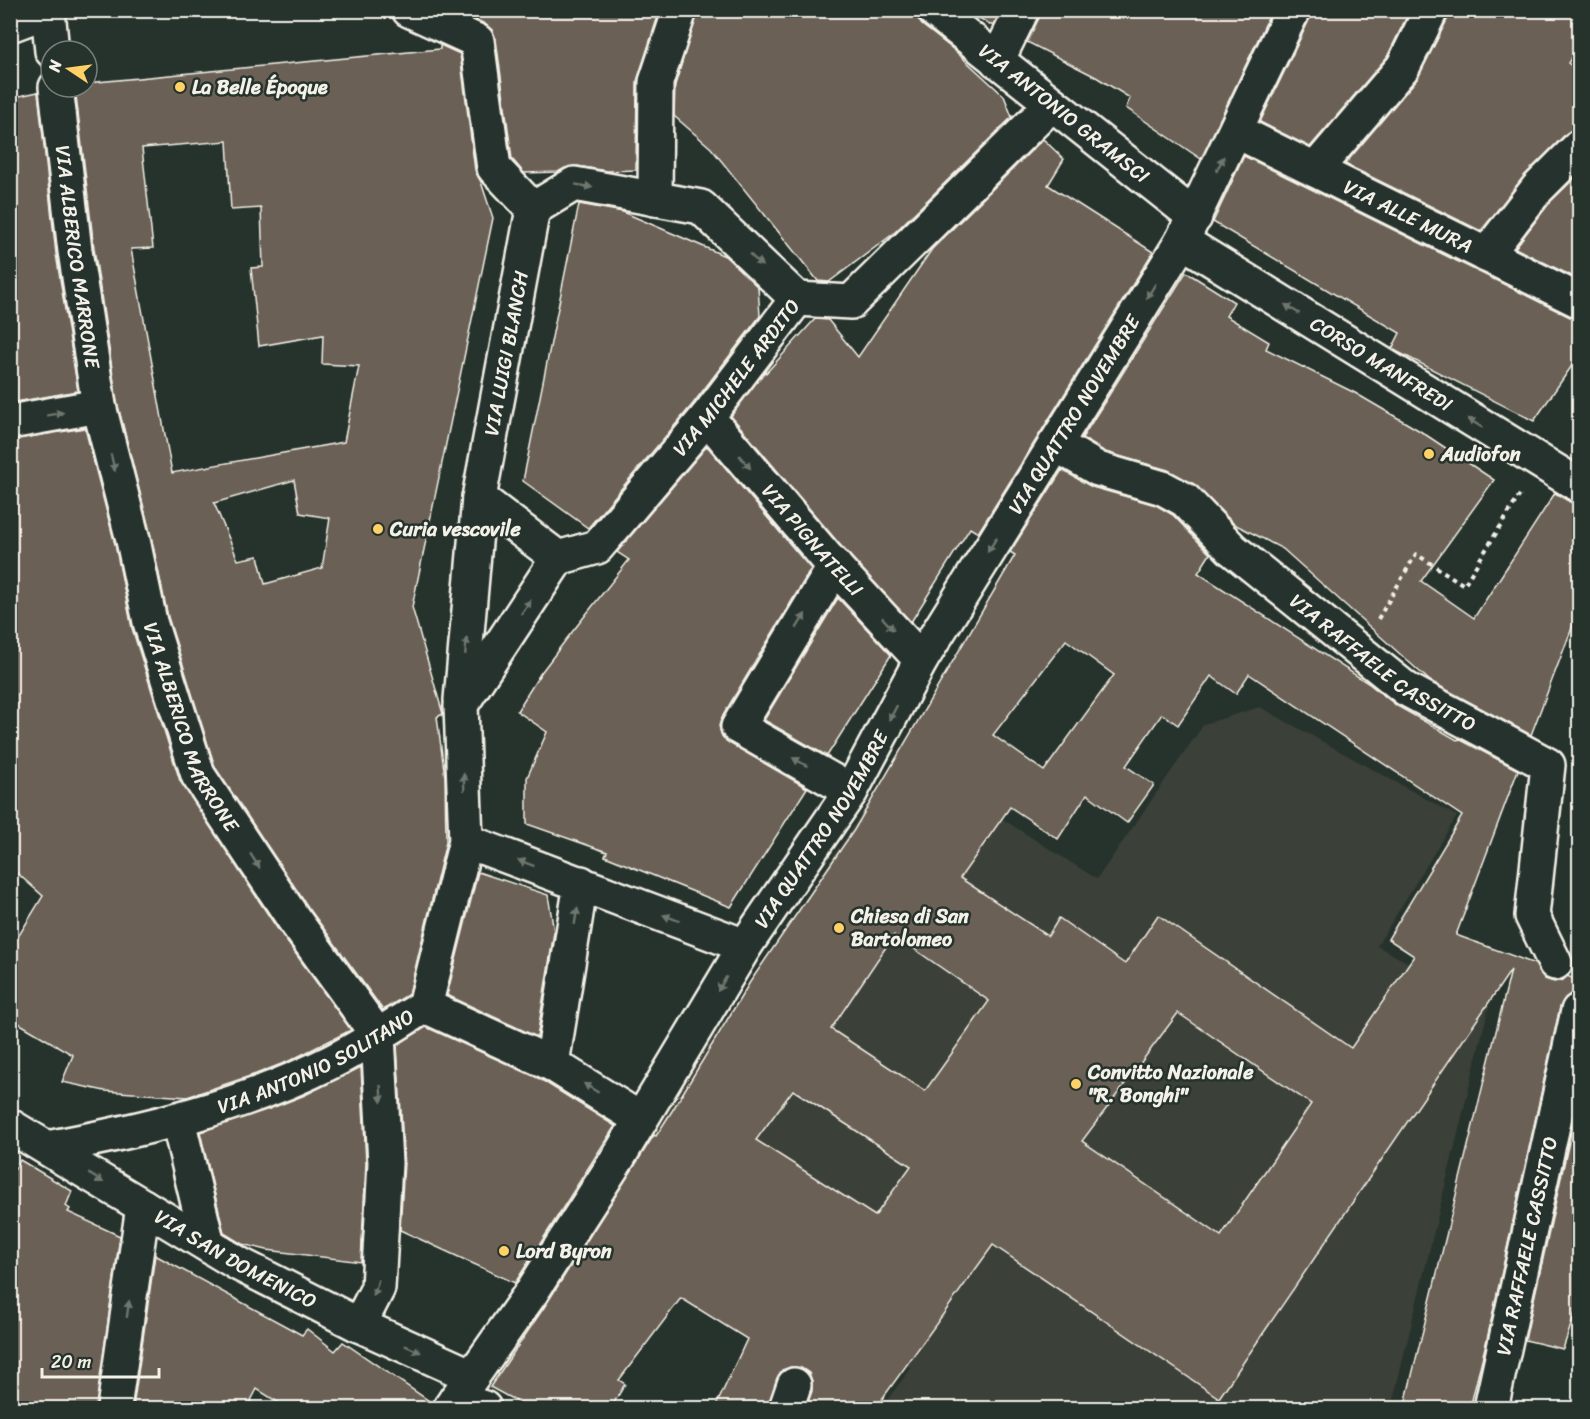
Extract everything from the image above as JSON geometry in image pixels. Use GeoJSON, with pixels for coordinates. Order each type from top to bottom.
{"type":"FeatureCollection","features":[{"type":"Feature","properties":{"kind":"street"},"geometry":{"type":"LineString","coordinates":[[410,10],[477,41],[494,168],[533,209],[574,184],[701,207],[797,299]]}},
{"type":"Feature","properties":{"kind":"street"},"geometry":{"type":"LineString","coordinates":[[655,199],[656,82],[680,10]]}},
{"type":"Feature","properties":{"kind":"street","name":"VIA ANTONIO GRAMSCI"},"geometry":{"type":"LineString","coordinates":[[934,10],[1052,104],[1189,229]]}},
{"type":"Feature","properties":{"kind":"street"},"geometry":{"type":"LineString","coordinates":[[997,61],[1022,10]]}},
{"type":"Feature","properties":{"kind":"street","name":"VIA QUATTRO NOVEMBRE"},"geometry":{"type":"LineString","coordinates":[[466,1398],[745,946],[851,791],[921,660],[1189,229],[1293,10]]}},
{"type":"Feature","properties":{"kind":"street"},"geometry":{"type":"LineString","coordinates":[[1315,170],[1403,67],[1431,10]]}},
{"type":"Feature","properties":{"kind":"street"},"geometry":{"type":"LineString","coordinates":[[10,25],[49,11],[51,39]]}},
{"type":"Feature","properties":{"kind":"street","name":"VIA ALBERICO MARRONE"},"geometry":{"type":"LineString","coordinates":[[57,99],[75,251],[99,406],[133,540],[150,622],[198,775],[292,918],[378,1036]]}},
{"type":"Feature","properties":{"kind":"street","name":"VIA MICHELE ARDITO"},"geometry":{"type":"LineString","coordinates":[[558,558],[597,547],[707,417],[797,299],[851,302],[1052,104]]}},
{"type":"Feature","properties":{"kind":"street","name":"VIA ALLE MURA"},"geometry":{"type":"LineString","coordinates":[[1236,131],[1580,301]]}},
{"type":"Feature","properties":{"kind":"street"},"geometry":{"type":"LineString","coordinates":[[1486,255],[1537,189],[1580,146]]}},
{"type":"Feature","properties":{"kind":"street","name":"VIA LUIGI BLANCH"},"geometry":{"type":"LineString","coordinates":[[461,705],[479,498],[533,209]]}},
{"type":"Feature","properties":{"kind":"street","name":"CORSO MANFREDI"},"geometry":{"type":"LineString","coordinates":[[1189,229],[1540,462],[1580,486]]}},
{"type":"Feature","properties":{"kind":"street"},"geometry":{"type":"LineString","coordinates":[[10,422],[99,406]]}},
{"type":"Feature","properties":{"kind":"street","name":"VIA PIGNATELLI"},"geometry":{"type":"LineString","coordinates":[[707,417],[835,566],[921,660]]}},
{"type":"Feature","properties":{"kind":"street","name":"VIA RAFFAELE CASSITTO"},"geometry":{"type":"LineString","coordinates":[[1055,444],[1098,469],[1163,488],[1185,500],[1232,549],[1406,689],[1548,765],[1532,916],[1555,963]]}},
{"type":"Feature","properties":{"kind":"street"},"geometry":{"type":"LineString","coordinates":[[461,705],[558,558],[479,498]]}},
{"type":"Feature","properties":{"kind":"street"},"geometry":{"type":"LineString","coordinates":[[835,566],[738,727],[851,791]]}},
{"type":"Feature","properties":{"kind":"street","name":"VIA ANTONIO SOLITANO"},"geometry":{"type":"LineString","coordinates":[[47,1148],[119,1135],[178,1120],[253,1096],[330,1062],[378,1036],[425,1006],[466,841],[461,705]]}},
{"type":"Feature","properties":{"kind":"street"},"geometry":{"type":"LineString","coordinates":[[466,841],[745,946]]}},
{"type":"Feature","properties":{"kind":"street"},"geometry":{"type":"LineString","coordinates":[[552,1064],[581,884]]}},
{"type":"Feature","properties":{"kind":"street"},"geometry":{"type":"LineString","coordinates":[[425,1006],[552,1064],[640,1119]]}},
{"type":"Feature","properties":{"kind":"street","name":"VIA RAFFAELE CASSITTO"},"geometry":{"type":"LineString","coordinates":[[1491,1408],[1578,1011]]}},
{"type":"Feature","properties":{"kind":"street"},"geometry":{"type":"LineString","coordinates":[[359,1325],[378,1288],[385,1163],[378,1036]]}},
{"type":"Feature","properties":{"kind":"street"},"geometry":{"type":"LineString","coordinates":[[178,1120],[208,1245]]}},
{"type":"Feature","properties":{"kind":"street","name":"VIA SAN DOMENICO"},"geometry":{"type":"LineString","coordinates":[[10,1126],[239,1264],[359,1325],[466,1398]]}},
{"type":"Feature","properties":{"kind":"street"},"geometry":{"type":"LineString","coordinates":[[114,1408],[142,1206]]}},
{"type":"Feature","properties":{"kind":"path"},"geometry":{"type":"LineString","coordinates":[[1359,650],[1416,554],[1464,585],[1540,462]]}},
{"type":"Feature","properties":{"kind":"shaded area","name":"Convitto Nazionale \"R. Bonghi\""},"geometry":{"type":"Polygon","coordinates":[[[1260,707],[1457,816],[1377,946],[1489,1006],[1391,1408],[883,1408],[911,1368],[632,1161],[867,805],[908,831],[941,780],[1097,879],[1204,724],[1260,707]]]}},
{"type":"Feature","properties":{"kind":"building"},"geometry":{"type":"Polygon","coordinates":[[[455,10],[660,10],[637,81],[636,170],[607,171],[577,166],[558,172],[524,173],[512,159],[496,39],[492,30],[485,24],[455,10]]]}},
{"type":"Feature","properties":{"kind":"building"},"geometry":{"type":"Polygon","coordinates":[[[698,10],[912,10],[922,25],[954,50],[1004,96],[1012,117],[893,234],[829,282],[818,281],[711,148],[674,116],[675,85],[698,10]]]}},
{"type":"Feature","properties":{"kind":"building"},"geometry":{"type":"Polygon","coordinates":[[[965,10],[1001,10],[993,26],[965,10]]]}},
{"type":"Feature","properties":{"kind":"building"},"geometry":{"type":"Polygon","coordinates":[[[1040,10],[1272,10],[1201,159],[1126,108],[1130,98],[1096,77],[1027,42],[1039,18],[1040,10]]]}},
{"type":"Feature","properties":{"kind":"building"},"geometry":{"type":"Polygon","coordinates":[[[1311,10],[1410,10],[1387,57],[1310,147],[1260,122],[1310,18],[1311,10]]]}},
{"type":"Feature","properties":{"kind":"building"},"geometry":{"type":"Polygon","coordinates":[[[1449,10],[1580,10],[1580,44],[1568,63],[1580,72],[1580,128],[1567,133],[1524,176],[1481,231],[1345,164],[1417,79],[1448,18],[1449,10]]]}},
{"type":"Feature","properties":{"kind":"building","name":"Curia vescovile"},"geometry":{"type":"Polygon","coordinates":[[[440,45],[460,54],[475,170],[493,218],[412,607],[443,714],[437,717],[445,777],[446,842],[409,994],[383,1010],[308,907],[215,767],[168,617],[151,536],[117,402],[94,248],[76,99],[99,99],[99,82],[440,49],[440,45]],[[227,141],[142,148],[153,248],[131,249],[172,473],[344,442],[359,366],[322,364],[323,335],[259,346],[251,268],[263,267],[261,208],[231,210],[227,141]],[[294,480],[214,503],[238,560],[258,556],[265,584],[322,568],[330,518],[300,513],[294,480]]]}},
{"type":"Feature","properties":{"kind":"building"},"geometry":{"type":"Polygon","coordinates":[[[38,92],[56,254],[78,391],[10,403],[10,98],[38,92]]]}},
{"type":"Feature","properties":{"kind":"building"},"geometry":{"type":"Polygon","coordinates":[[[1043,139],[1064,159],[1048,185],[1153,252],[978,533],[970,528],[911,622],[841,546],[731,416],[765,371],[766,373],[815,319],[828,320],[858,357],[932,249],[1043,139]]]}},
{"type":"Feature","properties":{"kind":"building"},"geometry":{"type":"Polygon","coordinates":[[[1244,156],[1572,318],[1580,319],[1580,354],[1534,421],[1392,349],[1400,333],[1213,222],[1244,156]]]}},
{"type":"Feature","properties":{"kind":"building"},"geometry":{"type":"Polygon","coordinates":[[[1580,173],[1580,280],[1515,248],[1551,201],[1580,173]]]}},
{"type":"Feature","properties":{"kind":"building"},"geometry":{"type":"Polygon","coordinates":[[[579,204],[623,212],[725,256],[758,287],[760,316],[692,405],[588,528],[523,481],[579,204]]]}},
{"type":"Feature","properties":{"kind":"building"},"geometry":{"type":"Polygon","coordinates":[[[1186,272],[1234,302],[1226,316],[1269,342],[1266,349],[1355,393],[1420,431],[1494,480],[1421,581],[1474,618],[1555,493],[1580,505],[1580,607],[1531,735],[1430,681],[1283,549],[1234,524],[1194,484],[1168,470],[1105,452],[1082,438],[1186,272]]]}},
{"type":"Feature","properties":{"kind":"building"},"geometry":{"type":"Polygon","coordinates":[[[85,428],[115,544],[132,628],[180,781],[277,928],[351,1030],[289,1061],[187,1097],[105,1091],[62,1082],[73,1055],[10,1018],[10,950],[43,896],[10,867],[10,440],[85,428]]]}},
{"type":"Feature","properties":{"kind":"building"},"geometry":{"type":"Polygon","coordinates":[[[707,446],[811,569],[722,717],[719,726],[722,736],[729,743],[807,788],[731,907],[605,856],[607,852],[527,824],[527,778],[547,732],[517,711],[540,674],[629,560],[617,552],[707,446]]]}},
{"type":"Feature","properties":{"kind":"building"},"geometry":{"type":"Polygon","coordinates":[[[1062,470],[1092,487],[1156,505],[1173,515],[1210,554],[1198,573],[1368,683],[1397,706],[1457,740],[1518,770],[1456,935],[1535,964],[1545,979],[1554,982],[1563,980],[1567,976],[1580,981],[1580,993],[1572,993],[1565,998],[1560,1007],[1470,1408],[1404,1408],[1511,970],[1219,1398],[993,1245],[882,1399],[879,1408],[806,1408],[812,1391],[812,1381],[809,1373],[801,1368],[791,1367],[782,1370],[777,1378],[768,1408],[715,1408],[747,1339],[681,1298],[619,1380],[625,1384],[611,1408],[529,1408],[490,1387],[547,1303],[654,1135],[656,1136],[750,982],[854,830],[1015,555],[1010,552],[1062,470]],[[1066,640],[993,735],[1044,771],[1114,675],[1066,640]],[[1249,674],[1236,694],[1211,676],[1178,725],[1162,714],[1126,766],[1154,785],[1127,823],[1087,794],[1058,839],[1010,807],[960,878],[1048,936],[1059,918],[1125,964],[1158,915],[1351,1048],[1414,956],[1388,939],[1462,816],[1249,674]],[[894,935],[831,1029],[925,1091],[989,1001],[894,935]],[[1178,1013],[1082,1141],[1221,1236],[1311,1104],[1178,1013]],[[793,1090],[756,1140],[875,1216],[911,1166],[793,1090]]]}},
{"type":"Feature","properties":{"kind":"building"},"geometry":{"type":"Polygon","coordinates":[[[838,598],[891,655],[827,756],[764,720],[838,598]]]}},
{"type":"Feature","properties":{"kind":"building"},"geometry":{"type":"Polygon","coordinates":[[[478,872],[548,895],[554,932],[537,1037],[447,995],[478,872]]]}},
{"type":"Feature","properties":{"kind":"building"},"geometry":{"type":"Polygon","coordinates":[[[426,1027],[540,1079],[615,1126],[515,1283],[400,1230],[404,1162],[397,1045],[426,1027]]]}},
{"type":"Feature","properties":{"kind":"building"},"geometry":{"type":"Polygon","coordinates":[[[361,1067],[366,1163],[361,1262],[267,1250],[242,1244],[224,1233],[200,1132],[305,1095],[361,1067]]]}},
{"type":"Feature","properties":{"kind":"building"},"geometry":{"type":"Polygon","coordinates":[[[1580,1092],[1580,1298],[1563,1349],[1525,1340],[1580,1092]]]}},
{"type":"Feature","properties":{"kind":"building"},"geometry":{"type":"Polygon","coordinates":[[[20,1160],[72,1191],[66,1206],[70,1209],[68,1212],[120,1236],[96,1408],[10,1408],[10,1177],[20,1160]]]}},
{"type":"Feature","properties":{"kind":"building"},"geometry":{"type":"Polygon","coordinates":[[[155,1255],[302,1335],[307,1329],[335,1351],[343,1342],[432,1403],[432,1408],[287,1408],[257,1389],[247,1408],[133,1408],[155,1255]]]}},
{"type":"Feature","properties":{"kind":"place","name":"La Belle Époque"},"geometry":{"type":"Point","coordinates":[180,87]}},
{"type":"Feature","properties":{"kind":"place","name":"Audiofon"},"geometry":{"type":"Point","coordinates":[1429,454]}},
{"type":"Feature","properties":{"kind":"place","name":"Curia vescovile"},"geometry":{"type":"Point","coordinates":[378,529]}},
{"type":"Feature","properties":{"kind":"place","name":"Chiesa di San Bartolomeo"},"geometry":{"type":"Point","coordinates":[839,928]}},
{"type":"Feature","properties":{"kind":"place","name":"Convitto Nazionale \"R. Bonghi\""},"geometry":{"type":"Point","coordinates":[1076,1084]}},
{"type":"Feature","properties":{"kind":"place","name":"Lord Byron"},"geometry":{"type":"Point","coordinates":[504,1251]}}]}
